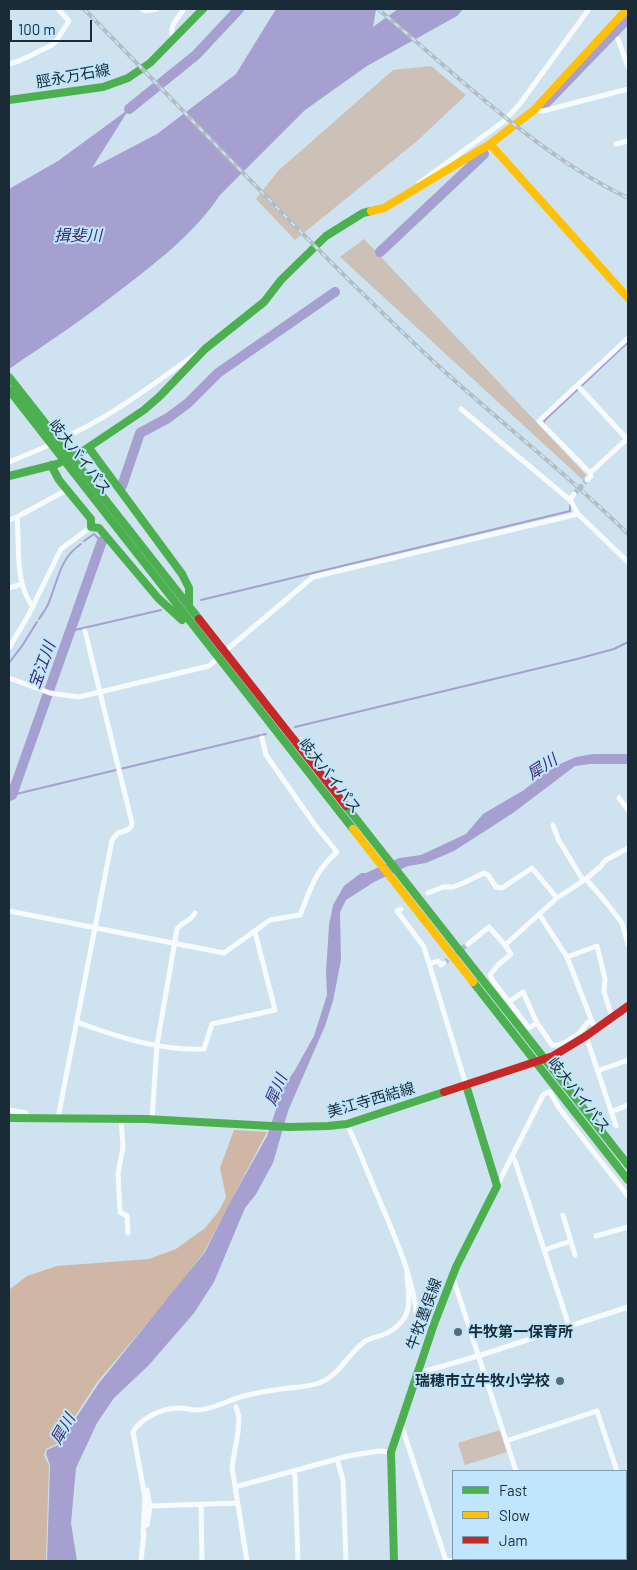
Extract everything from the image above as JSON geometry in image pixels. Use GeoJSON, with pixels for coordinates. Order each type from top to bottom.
{"type":"FeatureCollection","features":[{"type":"Feature","properties":{"kind":"main road","name":"脛永万石線"},"geometry":{"type":"LineString","coordinates":[[9,100],[103,87],[128,78],[150,63],[203,9]]}},
{"type":"Feature","properties":{"kind":"main road"},"geometry":{"type":"LineString","coordinates":[[11,476],[57,464],[89,448],[144,410],[205,349],[264,302],[281,280],[326,236],[363,213],[384,208],[407,192],[424,184],[490,144],[534,110],[627,9]]}},
{"type":"Feature","properties":{"kind":"main road"},"geometry":{"type":"LineString","coordinates":[[490,144],[628,298]]}},
{"type":"Feature","properties":{"kind":"main road","name":"岐大バイパス"},"geometry":{"type":"LineString","coordinates":[[9,377],[190,623],[362,833]]}},
{"type":"Feature","properties":{"kind":"main road","name":"岐大バイパス"},"geometry":{"type":"LineString","coordinates":[[9,390],[189,606],[426,915],[536,1063],[628,1180]]}},
{"type":"Feature","properties":{"kind":"main road"},"geometry":{"type":"LineString","coordinates":[[89,448],[182,574],[189,588],[189,606]]}},
{"type":"Feature","properties":{"kind":"main road"},"geometry":{"type":"LineString","coordinates":[[51,466],[58,480],[91,518],[91,527],[99,528],[158,598],[182,620],[190,623]]}},
{"type":"Feature","properties":{"kind":"main road","name":"岐大バイパス"},"geometry":{"type":"LineString","coordinates":[[426,915],[545,1059],[628,1165]]}},
{"type":"Feature","properties":{"kind":"main road","name":"美江寺西結線"},"geometry":{"type":"LineString","coordinates":[[9,1118],[152,1119],[288,1128],[324,1128],[347,1124],[553,1056],[586,1036],[628,1006]]}},
{"type":"Feature","properties":{"kind":"main road"},"geometry":{"type":"LineString","coordinates":[[466,1085],[496,1186]]}},
{"type":"Feature","properties":{"kind":"main road","name":"牛牧墨俣線"},"geometry":{"type":"LineString","coordinates":[[394,1561],[391,1452],[434,1324],[452,1279],[496,1186]]}},
{"type":"Feature","properties":{"kind":"street"},"geometry":{"type":"LineString","coordinates":[[9,64],[19,62],[56,41],[68,21],[58,9]]}},
{"type":"Feature","properties":{"kind":"street"},"geometry":{"type":"LineString","coordinates":[[142,9],[145,11],[157,9]]}},
{"type":"Feature","properties":{"kind":"street"},"geometry":{"type":"LineString","coordinates":[[174,38],[172,27],[184,9]]}},
{"type":"Feature","properties":{"kind":"street"},"geometry":{"type":"LineString","coordinates":[[407,192],[503,122],[520,105],[589,9]]}},
{"type":"Feature","properties":{"kind":"street"},"geometry":{"type":"LineString","coordinates":[[618,39],[626,53],[628,66]]}},
{"type":"Feature","properties":{"kind":"street"},"geometry":{"type":"LineString","coordinates":[[534,110],[543,110],[628,88]]}},
{"type":"Feature","properties":{"kind":"street"},"geometry":{"type":"LineString","coordinates":[[616,144],[628,141]]}},
{"type":"Feature","properties":{"kind":"street"},"geometry":{"type":"LineString","coordinates":[[590,474],[539,421],[628,338]]}},
{"type":"Feature","properties":{"kind":"street"},"geometry":{"type":"LineString","coordinates":[[9,462],[56,443],[88,426],[122,406],[205,349]]}},
{"type":"Feature","properties":{"kind":"street"},"geometry":{"type":"LineString","coordinates":[[578,386],[628,438],[590,474],[591,476],[587,480]]}},
{"type":"Feature","properties":{"kind":"street"},"geometry":{"type":"LineString","coordinates":[[461,409],[570,500],[578,514],[628,562]]}},
{"type":"Feature","properties":{"kind":"street"},"geometry":{"type":"LineString","coordinates":[[9,520],[17,518],[63,492]]}},
{"type":"Feature","properties":{"kind":"street"},"geometry":{"type":"LineString","coordinates":[[570,500],[574,494]]}},
{"type":"Feature","properties":{"kind":"street"},"geometry":{"type":"LineString","coordinates":[[9,678],[48,692],[79,697],[209,666],[224,651],[313,577],[578,514]]}},
{"type":"Feature","properties":{"kind":"street"},"geometry":{"type":"LineString","coordinates":[[17,518],[22,584],[33,607]]}},
{"type":"Feature","properties":{"kind":"street"},"geometry":{"type":"LineString","coordinates":[[9,648],[33,607],[61,549],[91,527]]}},
{"type":"Feature","properties":{"kind":"street"},"geometry":{"type":"LineString","coordinates":[[9,588],[22,584]]}},
{"type":"Feature","properties":{"kind":"street"},"geometry":{"type":"LineString","coordinates":[[58,1118],[112,840],[118,832],[129,830],[132,827],[85,631]]}},
{"type":"Feature","properties":{"kind":"street"},"geometry":{"type":"LineString","coordinates":[[9,911],[224,953],[270,920],[300,915],[316,876],[324,864],[337,852],[315,825],[266,755],[262,738]]}},
{"type":"Feature","properties":{"kind":"street"},"geometry":{"type":"LineString","coordinates":[[619,798],[628,810]]}},
{"type":"Feature","properties":{"kind":"street"},"geometry":{"type":"LineString","coordinates":[[553,825],[558,839],[584,880],[606,900],[622,923],[628,944]]}},
{"type":"Feature","properties":{"kind":"street"},"geometry":{"type":"LineString","coordinates":[[505,944],[557,898],[584,880],[606,860],[628,848]]}},
{"type":"Feature","properties":{"kind":"street"},"geometry":{"type":"LineString","coordinates":[[428,893],[443,887],[453,887],[484,873],[488,875],[496,887],[502,888],[532,868],[557,898]]}},
{"type":"Feature","properties":{"kind":"street"},"geometry":{"type":"LineString","coordinates":[[401,908],[397,911],[424,947],[466,1085]]}},
{"type":"Feature","properties":{"kind":"street"},"geometry":{"type":"LineString","coordinates":[[152,1119],[157,1045],[177,929],[180,924],[193,917],[195,913]]}},
{"type":"Feature","properties":{"kind":"street"},"geometry":{"type":"LineString","coordinates":[[540,914],[567,957],[595,1029]]}},
{"type":"Feature","properties":{"kind":"street"},"geometry":{"type":"LineString","coordinates":[[468,944],[489,927],[505,944],[511,954],[490,975],[492,981],[529,1028],[537,1023]]}},
{"type":"Feature","properties":{"kind":"street"},"geometry":{"type":"LineString","coordinates":[[77,1022],[124,1039],[157,1045],[204,1049],[212,1024],[275,1010],[255,932]]}},
{"type":"Feature","properties":{"kind":"street"},"geometry":{"type":"LineString","coordinates":[[567,957],[597,946],[605,979],[604,992],[612,1017]]}},
{"type":"Feature","properties":{"kind":"street"},"geometry":{"type":"LineString","coordinates":[[429,964],[438,961],[441,965],[444,964]]}},
{"type":"Feature","properties":{"kind":"street"},"geometry":{"type":"LineString","coordinates":[[509,1002],[523,992],[546,1039],[555,1046],[578,1034],[587,1022],[591,1021]]}},
{"type":"Feature","properties":{"kind":"street"},"geometry":{"type":"LineString","coordinates":[[586,1036],[616,1126]]}},
{"type":"Feature","properties":{"kind":"street"},"geometry":{"type":"LineString","coordinates":[[597,1071],[628,1060]]}},
{"type":"Feature","properties":{"kind":"street"},"geometry":{"type":"LineString","coordinates":[[496,1186],[543,1095],[550,1092],[559,1108],[628,1196]]}},
{"type":"Feature","properties":{"kind":"street"},"geometry":{"type":"LineString","coordinates":[[611,1112],[628,1106]]}},
{"type":"Feature","properties":{"kind":"street"},"geometry":{"type":"LineString","coordinates":[[9,1110],[26,1113],[26,1119]]}},
{"type":"Feature","properties":{"kind":"street"},"geometry":{"type":"LineString","coordinates":[[121,1119],[123,1147],[118,1174],[120,1212],[127,1216],[128,1234]]}},
{"type":"Feature","properties":{"kind":"street"},"geometry":{"type":"LineString","coordinates":[[143,1561],[141,1548],[145,1503],[134,1432],[137,1425],[162,1411],[177,1408],[205,1409],[245,1395],[308,1386],[325,1380],[340,1369],[365,1342],[388,1333],[398,1326],[405,1317],[410,1302],[406,1272],[397,1242],[347,1124]]}},
{"type":"Feature","properties":{"kind":"street"},"geometry":{"type":"LineString","coordinates":[[512,1156],[516,1161],[569,1326]]}},
{"type":"Feature","properties":{"kind":"street"},"geometry":{"type":"LineString","coordinates":[[563,1215],[575,1255]]}},
{"type":"Feature","properties":{"kind":"street"},"geometry":{"type":"LineString","coordinates":[[597,1235],[628,1227]]}},
{"type":"Feature","properties":{"kind":"street"},"geometry":{"type":"LineString","coordinates":[[544,1250],[571,1242]]}},
{"type":"Feature","properties":{"kind":"street"},"geometry":{"type":"LineString","coordinates":[[406,1272],[412,1282],[417,1320],[434,1324]]}},
{"type":"Feature","properties":{"kind":"street"},"geometry":{"type":"LineString","coordinates":[[452,1279],[516,1470]]}},
{"type":"Feature","properties":{"kind":"street"},"geometry":{"type":"LineString","coordinates":[[418,1371],[422,1372],[478,1356],[628,1307]]}},
{"type":"Feature","properties":{"kind":"street"},"geometry":{"type":"LineString","coordinates":[[236,1407],[239,1417],[232,1467],[247,1561]]}},
{"type":"Feature","properties":{"kind":"street"},"geometry":{"type":"LineString","coordinates":[[506,1441],[597,1411],[617,1470]]}},
{"type":"Feature","properties":{"kind":"street"},"geometry":{"type":"LineString","coordinates":[[400,1422],[447,1561]]}},
{"type":"Feature","properties":{"kind":"street"},"geometry":{"type":"LineString","coordinates":[[235,1487],[337,1459],[379,1451],[391,1452]]}},
{"type":"Feature","properties":{"kind":"street"},"geometry":{"type":"LineString","coordinates":[[337,1459],[343,1480],[346,1561]]}},
{"type":"Feature","properties":{"kind":"street"},"geometry":{"type":"LineString","coordinates":[[293,1471],[295,1476],[298,1561]]}},
{"type":"Feature","properties":{"kind":"street"},"geometry":{"type":"LineString","coordinates":[[140,1473],[144,1480],[150,1506],[149,1518],[143,1535]]}},
{"type":"Feature","properties":{"kind":"street"},"geometry":{"type":"LineString","coordinates":[[150,1506],[238,1503]]}},
{"type":"Feature","properties":{"kind":"street"},"geometry":{"type":"LineString","coordinates":[[201,1505],[202,1561]]}},
{"type":"Feature","properties":{"kind":"shaded area"},"geometry":{"type":"Polygon","coordinates":[[[431,66],[466,95],[417,141],[295,240],[256,199],[278,171],[393,70],[431,66]]]}},
{"type":"Feature","properties":{"kind":"shaded area"},"geometry":{"type":"Polygon","coordinates":[[[364,239],[586,475],[583,480],[340,257],[364,239]]]}},
{"type":"Feature","properties":{"kind":"shaded area"},"geometry":{"type":"Polygon","coordinates":[[[234,1130],[267,1132],[204,1252],[173,1293],[98,1381],[57,1444],[46,1449],[44,1455],[49,1465],[46,1561],[9,1561],[9,1290],[27,1276],[57,1266],[149,1259],[176,1249],[205,1228],[219,1211],[226,1197],[220,1168],[234,1130]]]}},
{"type":"Feature","properties":{"kind":"shaded area"},"geometry":{"type":"Polygon","coordinates":[[[500,1430],[507,1452],[465,1465],[458,1443],[500,1430]]]}},
{"type":"Feature","properties":{"kind":"water","name":"揖斐川"},"geometry":{"type":"Polygon","coordinates":[[[276,9],[376,9],[373,27],[398,9],[463,9],[457,16],[367,66],[305,110],[220,195],[189,233],[165,254],[98,307],[9,369],[9,189],[58,161],[129,109],[92,168],[157,134],[236,74],[276,9]]]}},
{"type":"Feature","properties":{"kind":"water"},"geometry":{"type":"Polygon","coordinates":[[[593,754],[628,754],[628,764],[575,766],[513,813],[454,851],[426,863],[408,866],[374,882],[346,900],[340,912],[341,960],[333,1001],[325,1026],[288,1111],[273,1163],[256,1194],[245,1208],[214,1282],[194,1313],[148,1366],[114,1398],[97,1423],[76,1468],[71,1523],[77,1561],[47,1561],[50,1465],[46,1454],[47,1450],[58,1445],[99,1383],[205,1252],[267,1136],[284,1086],[314,1036],[327,995],[326,972],[329,925],[333,905],[344,886],[361,873],[366,873],[399,858],[421,855],[466,834],[483,814],[524,790],[544,774],[576,757],[593,754]]]}},
{"type":"Feature","properties":{"kind":"waterway"},"geometry":{"type":"LineString","coordinates":[[129,109],[196,55],[239,9]]}},
{"type":"Feature","properties":{"kind":"waterway"},"geometry":{"type":"LineString","coordinates":[[544,105],[628,18]]}},
{"type":"Feature","properties":{"kind":"waterway"},"geometry":{"type":"LineString","coordinates":[[380,252],[484,154]]}},
{"type":"Feature","properties":{"kind":"waterway"},"geometry":{"type":"LineString","coordinates":[[122,486],[140,433],[168,418],[188,403],[218,373],[335,292]]}},
{"type":"Feature","properties":{"kind":"waterway"},"geometry":{"type":"LineString","coordinates":[[544,423],[628,342]]}},
{"type":"Feature","properties":{"kind":"waterway"},"geometry":{"type":"LineString","coordinates":[[201,600],[570,511],[570,504]]}},
{"type":"Feature","properties":{"kind":"waterway"},"geometry":{"type":"LineString","coordinates":[[84,541],[94,534],[102,542]]}},
{"type":"Feature","properties":{"kind":"waterway","name":"宝江川"},"geometry":{"type":"LineString","coordinates":[[9,796],[12,795],[102,541]]}},
{"type":"Feature","properties":{"kind":"waterway"},"geometry":{"type":"LineString","coordinates":[[39,619],[48,604],[64,563],[68,556],[81,544]]}},
{"type":"Feature","properties":{"kind":"waterway"},"geometry":{"type":"LineString","coordinates":[[71,629],[75,630],[161,610]]}},
{"type":"Feature","properties":{"kind":"waterway"},"geometry":{"type":"LineString","coordinates":[[9,663],[37,622]]}},
{"type":"Feature","properties":{"kind":"waterway"},"geometry":{"type":"LineString","coordinates":[[295,727],[577,659],[614,649],[628,642]]}},
{"type":"Feature","properties":{"kind":"waterway"},"geometry":{"type":"LineString","coordinates":[[12,795],[266,734]]}},
{"type":"Feature","properties":{"kind":"tunnel"},"geometry":{"type":"LineString","coordinates":[[92,482],[109,475]]}},
{"type":"Feature","properties":{"kind":"tunnel"},"geometry":{"type":"LineString","coordinates":[[574,494],[587,480]]}},
{"type":"Feature","properties":{"kind":"tunnel"},"geometry":{"type":"LineString","coordinates":[[444,963],[468,944]]}},
{"type":"Feature","properties":{"kind":"railway"},"geometry":{"type":"LineString","coordinates":[[84,9],[375,306],[444,371],[577,486],[628,534]]}},
{"type":"Feature","properties":{"kind":"railway"},"geometry":{"type":"LineString","coordinates":[[378,9],[467,86],[529,136],[594,180],[628,198]]}},
{"type":"Feature","properties":{"kind":"traffic: fast"},"geometry":{"type":"LineString","coordinates":[[9,100],[103,87],[128,78],[150,63],[203,9]]}},
{"type":"Feature","properties":{"kind":"traffic: fast"},"geometry":{"type":"LineString","coordinates":[[9,476],[57,464],[80,453],[144,410],[205,349],[264,302],[281,280],[326,236],[363,213],[371,211]]}},
{"type":"Feature","properties":{"kind":"traffic: fast"},"geometry":{"type":"LineString","coordinates":[[9,377],[199,619]]}},
{"type":"Feature","properties":{"kind":"traffic: fast"},"geometry":{"type":"LineString","coordinates":[[9,390],[353,829]]}},
{"type":"Feature","properties":{"kind":"traffic: fast"},"geometry":{"type":"LineString","coordinates":[[89,448],[182,574],[189,588],[189,605]]}},
{"type":"Feature","properties":{"kind":"traffic: fast"},"geometry":{"type":"LineString","coordinates":[[51,465],[59,480],[91,519],[91,527],[99,528],[158,598],[182,620]]}},
{"type":"Feature","properties":{"kind":"traffic: fast"},"geometry":{"type":"LineString","coordinates":[[346,806],[628,1165]]}},
{"type":"Feature","properties":{"kind":"traffic: fast"},"geometry":{"type":"LineString","coordinates":[[473,982],[628,1180]]}},
{"type":"Feature","properties":{"kind":"traffic: fast"},"geometry":{"type":"LineString","coordinates":[[394,1561],[391,1452],[434,1324],[456,1267],[497,1186],[466,1085]]}},
{"type":"Feature","properties":{"kind":"traffic: fast"},"geometry":{"type":"LineString","coordinates":[[9,1118],[146,1119],[289,1127],[328,1126],[347,1124],[444,1092]]}},
{"type":"Feature","properties":{"kind":"traffic: slow"},"geometry":{"type":"LineString","coordinates":[[371,211],[384,208],[490,144],[534,110],[627,9]]}},
{"type":"Feature","properties":{"kind":"traffic: slow"},"geometry":{"type":"LineString","coordinates":[[490,144],[628,298]]}},
{"type":"Feature","properties":{"kind":"traffic: slow"},"geometry":{"type":"LineString","coordinates":[[353,829],[473,982]]}},
{"type":"Feature","properties":{"kind":"traffic: jam"},"geometry":{"type":"LineString","coordinates":[[199,619],[346,806]]}},
{"type":"Feature","properties":{"kind":"traffic: jam"},"geometry":{"type":"LineString","coordinates":[[444,1092],[553,1056],[586,1036],[628,1006]]}},
{"type":"Feature","properties":{"kind":"place","name":"牛牧第一保育所"},"geometry":{"type":"Point","coordinates":[458,1332]}},
{"type":"Feature","properties":{"kind":"place","name":"瑞穂市立牛牧小学校"},"geometry":{"type":"Point","coordinates":[560,1381]}},
{"type":"Feature","properties":{"kind":"water label","name":"犀川"},"geometry":{"type":"Point","coordinates":[542,767]}},
{"type":"Feature","properties":{"kind":"water label","name":"犀川"},"geometry":{"type":"Point","coordinates":[276,1090]}},
{"type":"Feature","properties":{"kind":"water label","name":"犀川"},"geometry":{"type":"Point","coordinates":[63,1429]}}]}
